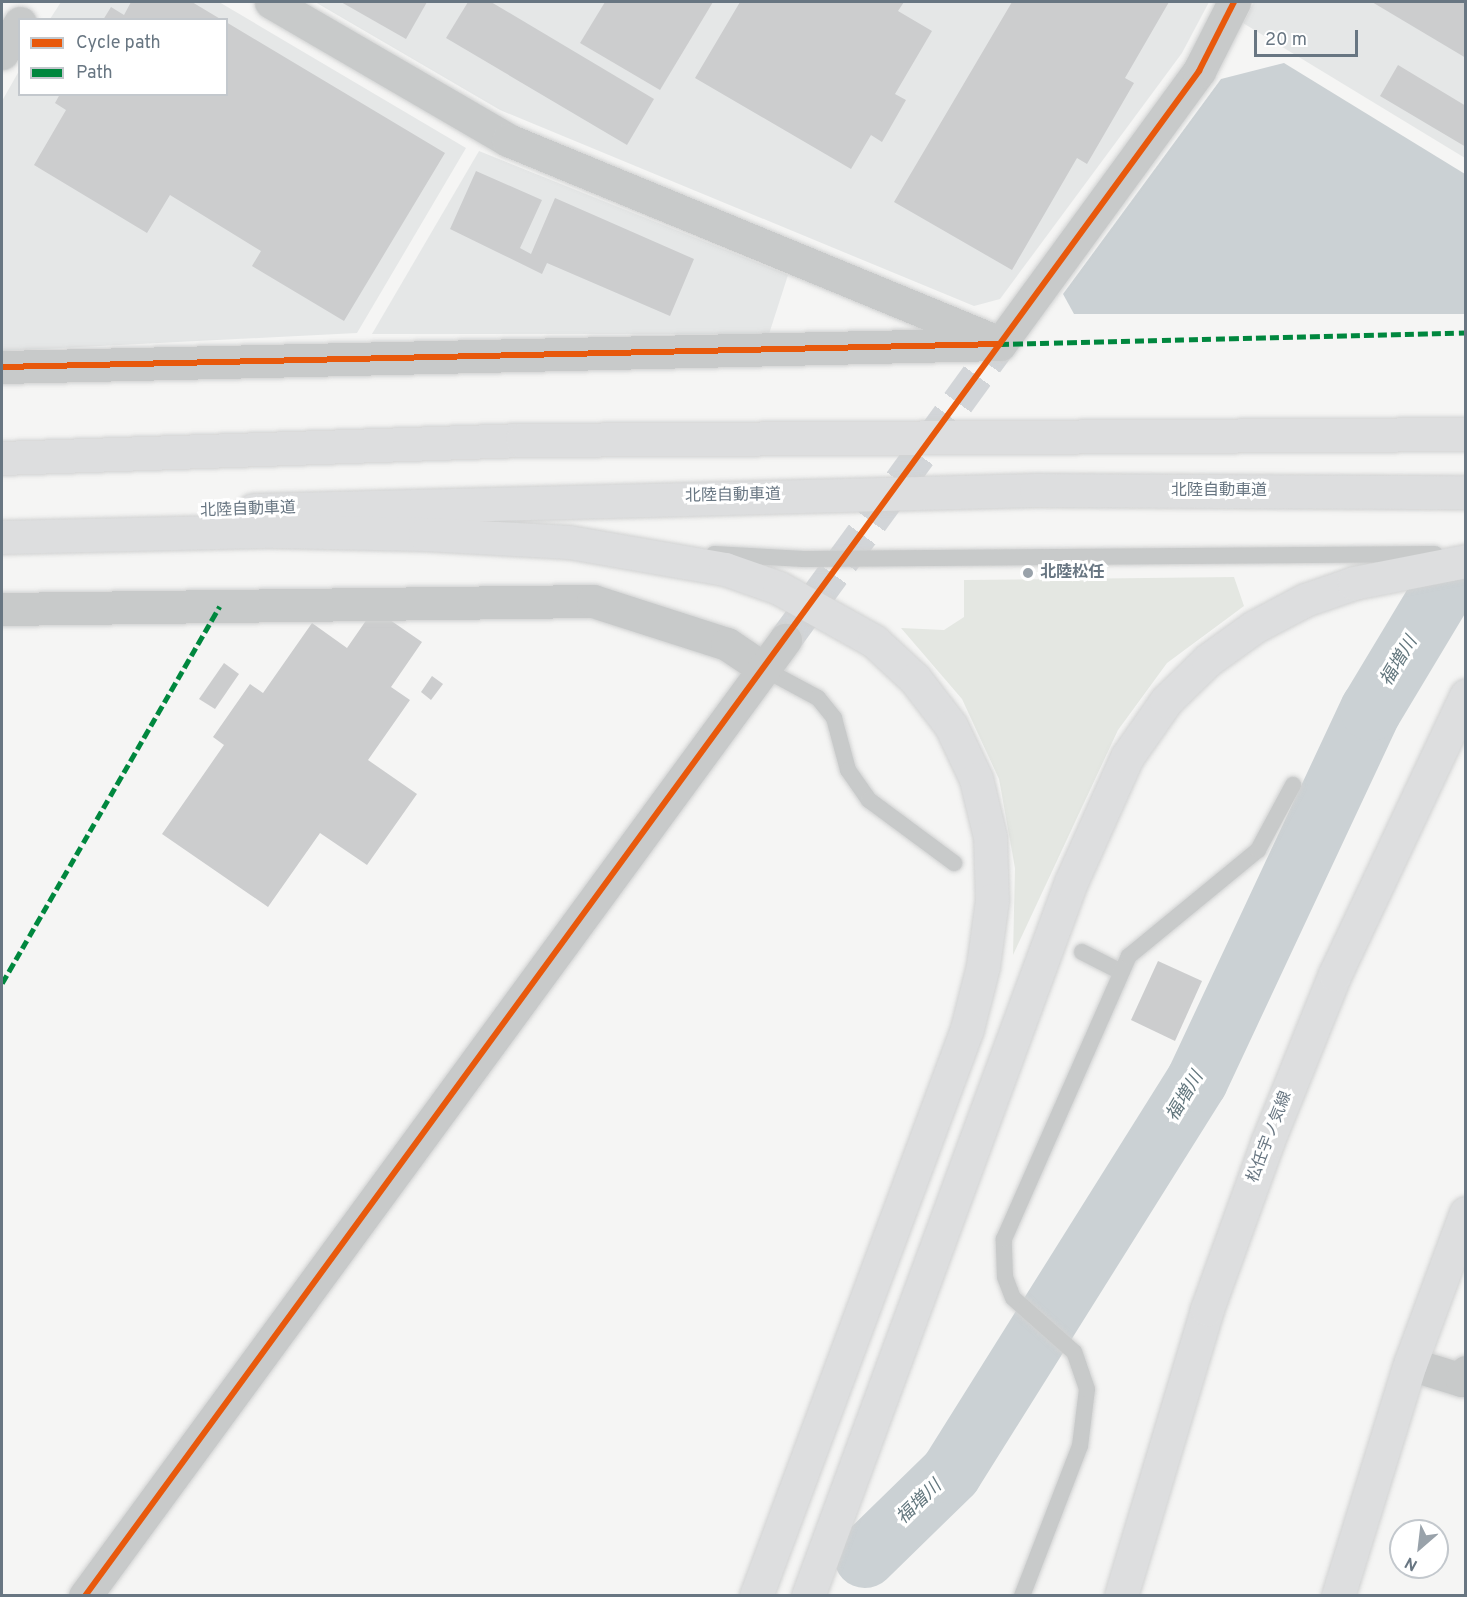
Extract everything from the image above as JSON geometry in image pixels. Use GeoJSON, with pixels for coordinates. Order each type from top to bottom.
{"type":"FeatureCollection","features":[{"type":"Feature","properties":{"kind":"main road"},"geometry":{"type":"LineString","coordinates":[[1161,432],[1466,412]]}},
{"type":"Feature","properties":{"kind":"main road"},"geometry":{"type":"LineString","coordinates":[[2,458],[522,440],[1161,432],[1466,434]]}},
{"type":"Feature","properties":{"kind":"main road","name":"北陸自動車道"},"geometry":{"type":"LineString","coordinates":[[2,519],[1024,490],[1466,492]]}},
{"type":"Feature","properties":{"kind":"main road"},"geometry":{"type":"LineString","coordinates":[[2,537],[273,531],[425,534],[622,549],[725,569],[779,588],[874,641],[915,680],[951,726],[976,779],[990,837],[992,900],[967,1029],[756,1596]]}},
{"type":"Feature","properties":{"kind":"main road"},"geometry":{"type":"LineString","coordinates":[[808,1596],[1071,882],[1127,757],[1166,701],[1208,660],[1254,627],[1305,600],[1354,583],[1466,561]]}},
{"type":"Feature","properties":{"kind":"main road","name":"松任宇ノ気線"},"geometry":{"type":"LineString","coordinates":[[1121,1596],[1207,1309],[1267,1143],[1335,974],[1466,695]]}},
{"type":"Feature","properties":{"kind":"main road"},"geometry":{"type":"LineString","coordinates":[[1338,1596],[1410,1364],[1466,1213]]}},
{"type":"Feature","properties":{"kind":"street"},"geometry":{"type":"LineString","coordinates":[[22,18],[32,2]]}},
{"type":"Feature","properties":{"kind":"street"},"geometry":{"type":"LineString","coordinates":[[270,2],[508,140],[1000,344]]}},
{"type":"Feature","properties":{"kind":"street"},"geometry":{"type":"LineString","coordinates":[[1000,344],[1199,71],[1233,2]]}},
{"type":"Feature","properties":{"kind":"street"},"geometry":{"type":"LineString","coordinates":[[2,53],[18,25]]}},
{"type":"Feature","properties":{"kind":"street"},"geometry":{"type":"LineString","coordinates":[[2,367],[1000,344]]}},
{"type":"Feature","properties":{"kind":"street"},"geometry":{"type":"LineString","coordinates":[[2,609],[593,601],[727,644],[764,669]]}},
{"type":"Feature","properties":{"kind":"street"},"geometry":{"type":"LineString","coordinates":[[85,1596],[785,640]]}},
{"type":"Feature","properties":{"kind":"street"},"geometry":{"type":"LineString","coordinates":[[1410,1364],[1462,1380],[1466,1372]]}},
{"type":"Feature","properties":{"kind":"lane"},"geometry":{"type":"LineString","coordinates":[[622,549],[804,559],[1466,554]]}},
{"type":"Feature","properties":{"kind":"lane"},"geometry":{"type":"LineString","coordinates":[[764,669],[818,698],[834,718],[848,771],[869,800],[954,863]]}},
{"type":"Feature","properties":{"kind":"lane"},"geometry":{"type":"LineString","coordinates":[[1022,1596],[1080,1446],[1087,1389],[1074,1352],[1032,1318],[1012,1298],[1005,1276],[1004,1239],[1128,956],[1258,850],[1293,785]]}},
{"type":"Feature","properties":{"kind":"lane"},"geometry":{"type":"LineString","coordinates":[[1082,952],[1121,972]]}},
{"type":"Feature","properties":{"kind":"shaded area"},"geometry":{"type":"Polygon","coordinates":[[[61,2],[219,2],[466,148],[357,333],[2,351],[2,101],[18,73],[18,96],[228,96],[228,18],[51,18],[61,2]]]}},
{"type":"Feature","properties":{"kind":"shaded area"},"geometry":{"type":"Polygon","coordinates":[[[315,2],[1209,2],[1182,53],[1000,299],[974,306],[500,110],[315,2]]]}},
{"type":"Feature","properties":{"kind":"shaded area"},"geometry":{"type":"Polygon","coordinates":[[[1254,2],[1465,2],[1465,158],[1243,23],[1254,2]]]}},
{"type":"Feature","properties":{"kind":"shaded area"},"geometry":{"type":"Polygon","coordinates":[[[1284,63],[1465,174],[1465,314],[1074,314],[1063,294],[1221,79],[1284,63]]]}},
{"type":"Feature","properties":{"kind":"shaded area"},"geometry":{"type":"Polygon","coordinates":[[[479,151],[788,275],[769,334],[372,334],[479,151]]]}},
{"type":"Feature","properties":{"kind":"shaded area"},"geometry":{"type":"Polygon","coordinates":[[[1234,577],[1244,606],[1167,663],[1118,730],[1013,955],[1015,868],[999,779],[962,699],[901,628],[944,630],[964,617],[964,580],[1234,577]]]}},
{"type":"Feature","properties":{"kind":"building"},"geometry":{"type":"Polygon","coordinates":[[[131,2],[192,2],[219,18],[104,18],[111,7],[124,15],[131,2]]]}},
{"type":"Feature","properties":{"kind":"building"},"geometry":{"type":"Polygon","coordinates":[[[341,2],[427,2],[406,39],[341,2]]]}},
{"type":"Feature","properties":{"kind":"building"},"geometry":{"type":"Polygon","coordinates":[[[468,2],[491,2],[654,99],[627,145],[446,38],[468,2]]]}},
{"type":"Feature","properties":{"kind":"building"},"geometry":{"type":"Polygon","coordinates":[[[605,2],[713,2],[660,90],[580,43],[605,2]]]}},
{"type":"Feature","properties":{"kind":"building"},"geometry":{"type":"Polygon","coordinates":[[[740,2],[904,2],[898,11],[932,31],[895,94],[906,100],[882,142],[871,135],[851,169],[695,78],[740,2]]]}},
{"type":"Feature","properties":{"kind":"building"},"geometry":{"type":"Polygon","coordinates":[[[1012,2],[1169,2],[1125,78],[1134,83],[1087,164],[1077,158],[1012,270],[894,202],[1012,2]]]}},
{"type":"Feature","properties":{"kind":"building"},"geometry":{"type":"Polygon","coordinates":[[[1372,2],[1466,2],[1466,58],[1372,2]]]}},
{"type":"Feature","properties":{"kind":"building"},"geometry":{"type":"Polygon","coordinates":[[[228,23],[445,153],[344,321],[252,266],[261,251],[170,195],[147,233],[34,165],[66,110],[55,103],[59,96],[228,96],[228,23]]]}},
{"type":"Feature","properties":{"kind":"building"},"geometry":{"type":"Polygon","coordinates":[[[1398,65],[1466,106],[1466,147],[1380,96],[1398,65]]]}},
{"type":"Feature","properties":{"kind":"building"},"geometry":{"type":"Polygon","coordinates":[[[476,171],[542,200],[520,248],[531,254],[555,198],[694,259],[670,316],[547,263],[542,274],[450,229],[476,171]]]}},
{"type":"Feature","properties":{"kind":"building"},"geometry":{"type":"Polygon","coordinates":[[[374,609],[422,642],[391,687],[410,700],[368,760],[417,794],[367,865],[320,833],[268,907],[162,834],[224,745],[213,737],[250,684],[263,693],[312,623],[347,648],[374,609]]]}},
{"type":"Feature","properties":{"kind":"building"},"geometry":{"type":"Polygon","coordinates":[[[224,663],[239,674],[215,709],[199,699],[224,663]]]}},
{"type":"Feature","properties":{"kind":"building"},"geometry":{"type":"Polygon","coordinates":[[[432,676],[443,684],[431,700],[421,692],[432,676]]]}},
{"type":"Feature","properties":{"kind":"building"},"geometry":{"type":"Polygon","coordinates":[[[1158,961],[1202,981],[1175,1041],[1131,1020],[1158,961]]]}},
{"type":"Feature","properties":{"kind":"waterway","name":"福増川"},"geometry":{"type":"LineString","coordinates":[[865,1557],[951,1473],[1197,1081],[1371,710],[1440,595]]}},
{"type":"Feature","properties":{"kind":"tunnel"},"geometry":{"type":"LineString","coordinates":[[785,640],[1000,344]]}},
{"type":"Feature","properties":{"kind":"marked path"},"geometry":{"type":"LineString","coordinates":[[1000,344],[1466,333]]}},
{"type":"Feature","properties":{"kind":"marked path"},"geometry":{"type":"LineString","coordinates":[[2,983],[220,606]]}},
{"type":"Feature","properties":{"kind":"cycle path"},"geometry":{"type":"LineString","coordinates":[[85,1596],[1199,71],[1234,2]]}},
{"type":"Feature","properties":{"kind":"cycle path"},"geometry":{"type":"LineString","coordinates":[[2,367],[1000,344]]}},
{"type":"Feature","properties":{"kind":"place","name":"北陸松任"},"geometry":{"type":"Point","coordinates":[1028,573]}}]}
